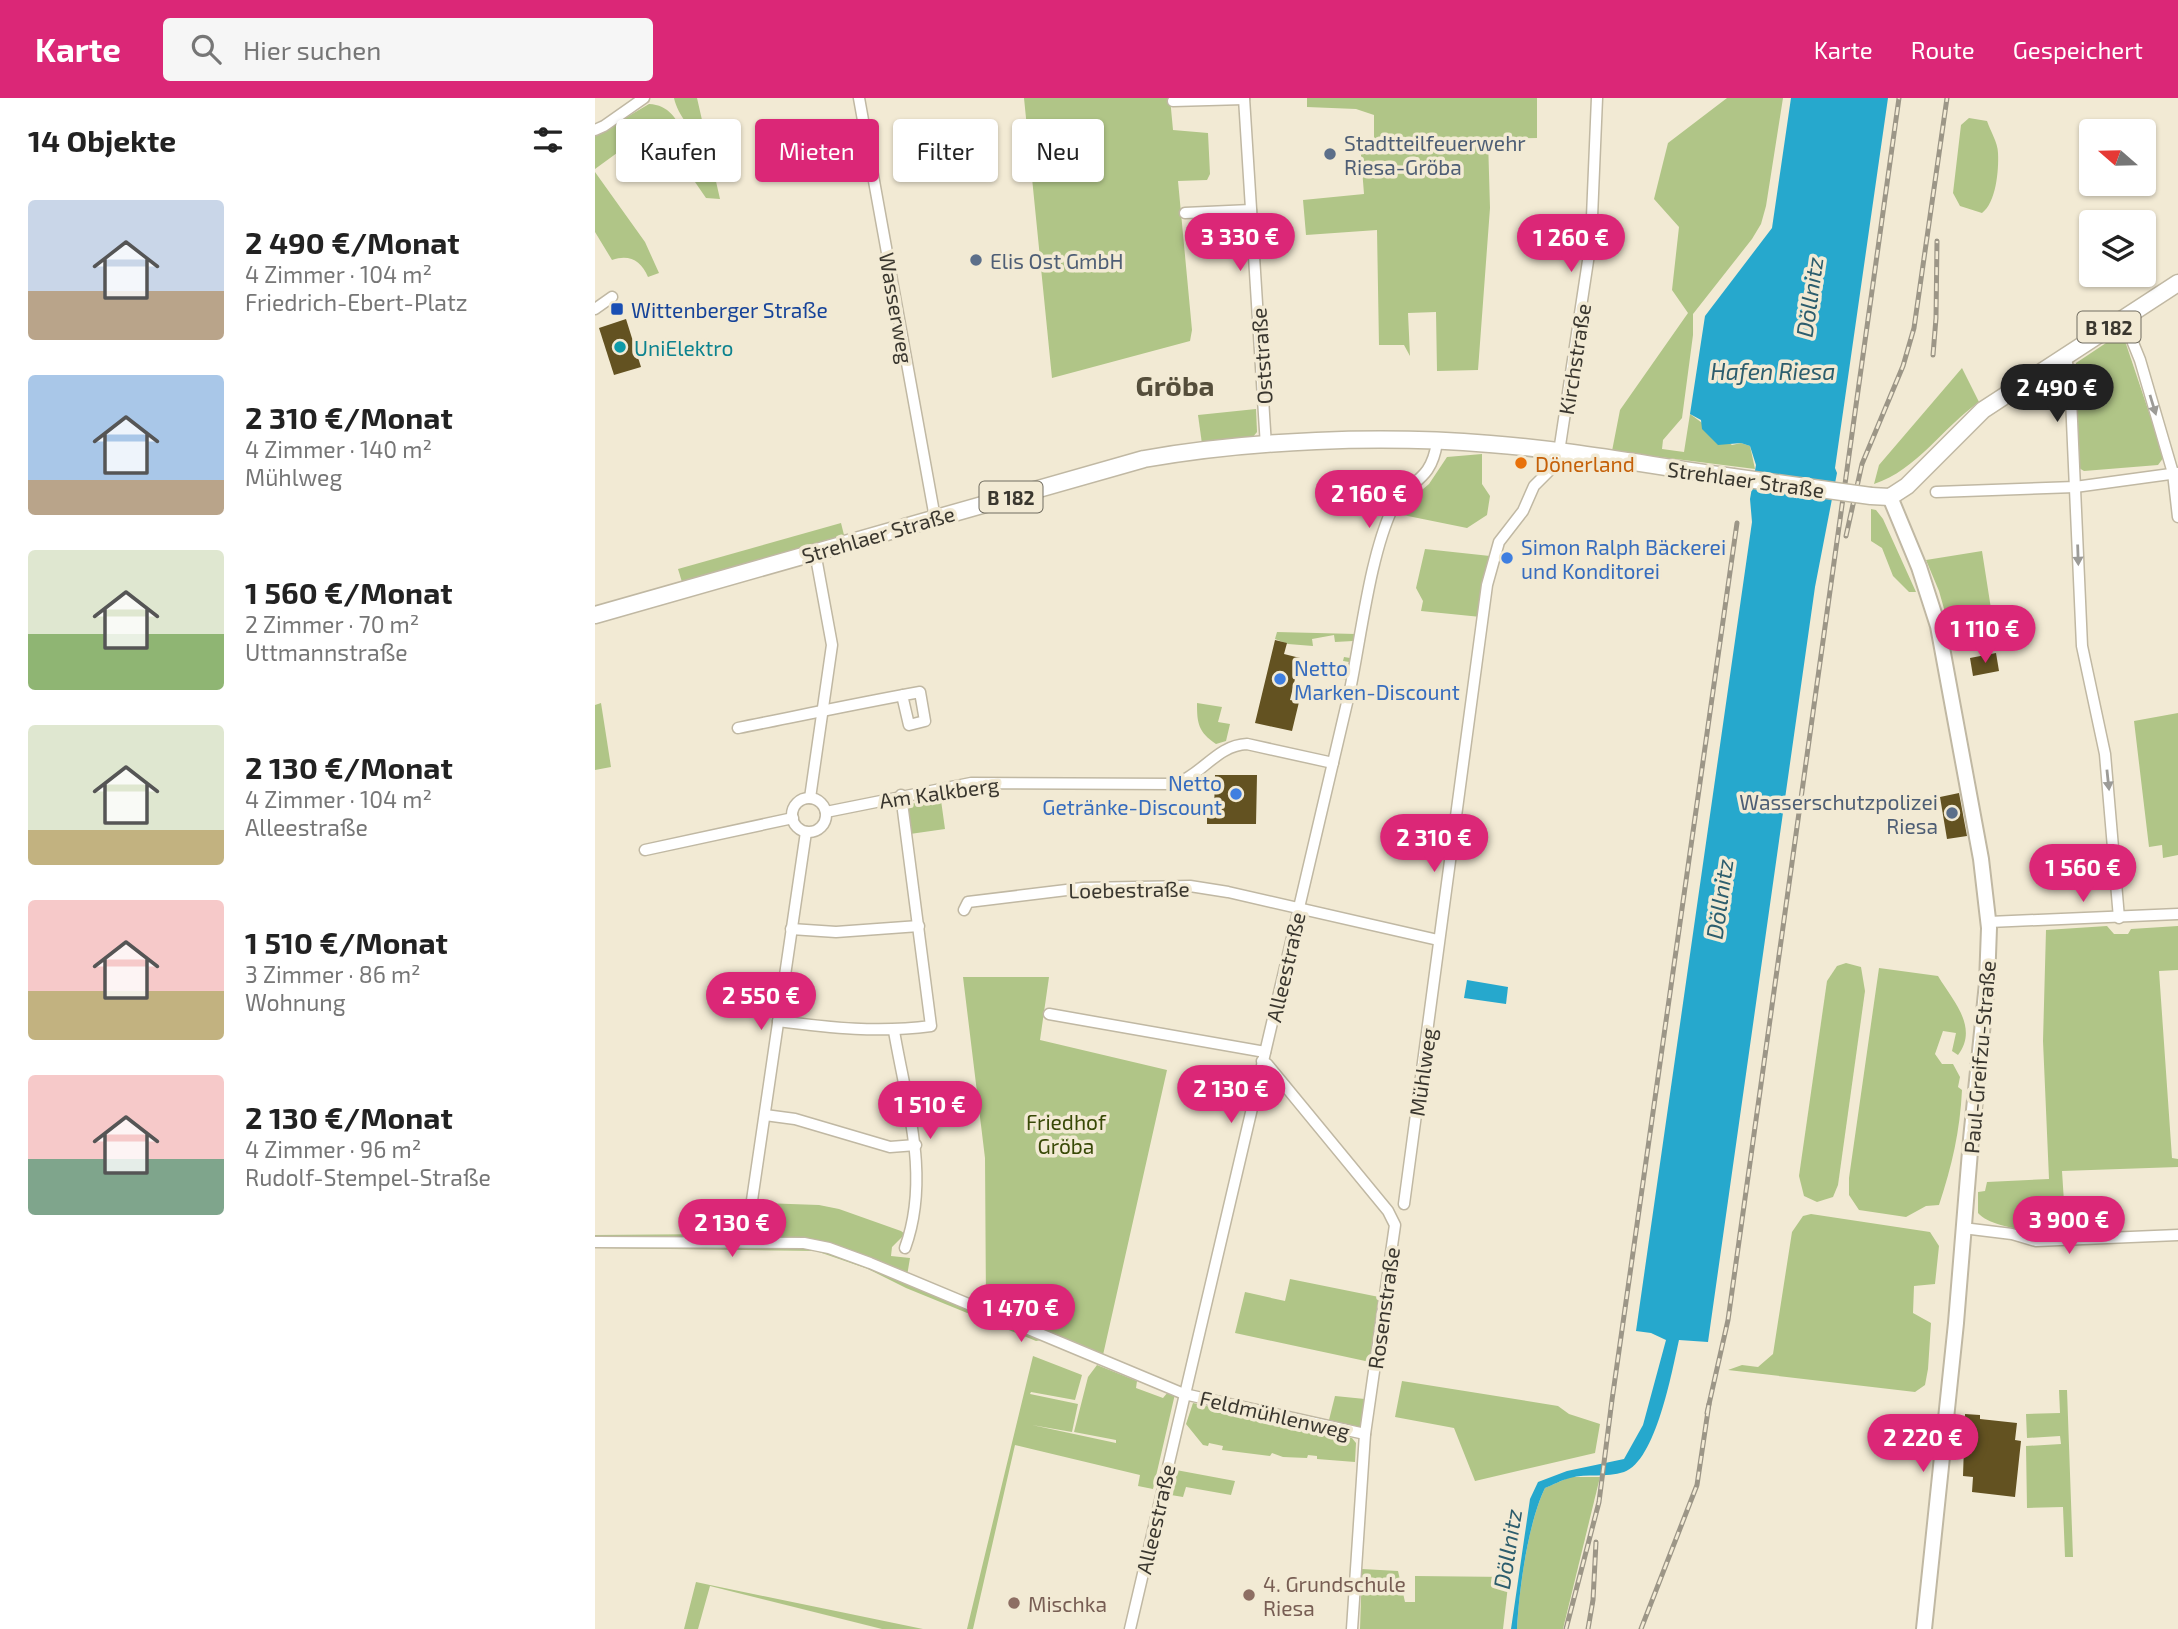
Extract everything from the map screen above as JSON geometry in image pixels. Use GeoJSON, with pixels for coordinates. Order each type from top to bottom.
{"type":"FeatureCollection","features":[{"type":"Feature","properties":{"kind":"main road","name":"B 182"},"geometry":{"type":"LineString","coordinates":[[1890,497],[1922,472],[1983,410],[2178,283]]}},
{"type":"Feature","properties":{"kind":"main road","name":"Strehlaer Straße"},"geometry":{"type":"LineString","coordinates":[[595,615],[1144,459],[1266,446],[1375,440],[1491,444],[1890,497]]}},
{"type":"Feature","properties":{"kind":"main road","name":"Paul-Greifzu-Straße"},"geometry":{"type":"LineString","coordinates":[[1890,497],[1919,567],[1938,626],[1973,812],[1989,922],[1987,983],[1956,1323],[1924,1629]]}},
{"type":"Feature","properties":{"kind":"street"},"geometry":{"type":"LineString","coordinates":[[595,130],[604,127],[644,98]]}},
{"type":"Feature","properties":{"kind":"street","name":"Wasserweg"},"geometry":{"type":"LineString","coordinates":[[859,98],[935,518]]}},
{"type":"Feature","properties":{"kind":"street"},"geometry":{"type":"LineString","coordinates":[[1173,101],[1244,98]]}},
{"type":"Feature","properties":{"kind":"street","name":"Oststraße"},"geometry":{"type":"LineString","coordinates":[[1244,98],[1266,446]]}},
{"type":"Feature","properties":{"kind":"street","name":"Kirchstraße"},"geometry":{"type":"LineString","coordinates":[[1559,452],[1591,241],[1597,98]]}},
{"type":"Feature","properties":{"kind":"street"},"geometry":{"type":"LineString","coordinates":[[1185,213],[1251,210]]}},
{"type":"Feature","properties":{"kind":"street"},"geometry":{"type":"LineString","coordinates":[[595,309],[612,298]]}},
{"type":"Feature","properties":{"kind":"street"},"geometry":{"type":"LineString","coordinates":[[2123,318],[2140,360],[2176,473],[2178,517]]}},
{"type":"Feature","properties":{"kind":"street"},"geometry":{"type":"LineString","coordinates":[[2065,355],[2070,376],[2083,646],[2105,754],[2119,918]]}},
{"type":"Feature","properties":{"kind":"street","name":"Alleestraße"},"geometry":{"type":"LineString","coordinates":[[1130,1629],[1333,764],[1376,563],[1394,505],[1424,476],[1437,442]]}},
{"type":"Feature","properties":{"kind":"street","name":"Mühlweg"},"geometry":{"type":"LineString","coordinates":[[1404,1204],[1490,568],[1499,542],[1523,511],[1534,486],[1552,468],[1559,452]]}},
{"type":"Feature","properties":{"kind":"street"},"geometry":{"type":"LineString","coordinates":[[1936,492],[2075,487],[2176,473]]}},
{"type":"Feature","properties":{"kind":"street"},"geometry":{"type":"LineString","coordinates":[[810,798],[832,645],[815,552]]}},
{"type":"Feature","properties":{"kind":"street"},"geometry":{"type":"LineString","coordinates":[[738,728],[902,695]]}},
{"type":"Feature","properties":{"kind":"street","name":"Am Kalkberg"},"geometry":{"type":"LineString","coordinates":[[826,811],[981,782],[1175,784],[1189,779],[1223,750],[1236,744],[1247,744],[1333,764]]}},
{"type":"Feature","properties":{"kind":"street"},"geometry":{"type":"LineString","coordinates":[[778,1021],[843,1030],[894,1031],[932,1026],[901,795]]}},
{"type":"Feature","properties":{"kind":"street"},"geometry":{"type":"LineString","coordinates":[[810,798],[821,802],[826,811],[825,821],[820,829],[806,832],[799,828],[793,818],[796,804],[810,798]]}},
{"type":"Feature","properties":{"kind":"street"},"geometry":{"type":"LineString","coordinates":[[645,850],[793,818]]}},
{"type":"Feature","properties":{"kind":"street"},"geometry":{"type":"LineString","coordinates":[[756,1219],[750,1214],[806,832]]}},
{"type":"Feature","properties":{"kind":"street","name":"Loebestraße"},"geometry":{"type":"LineString","coordinates":[[964,910],[968,902],[1083,888],[1129,887],[1203,888],[1299,908]]}},
{"type":"Feature","properties":{"kind":"street"},"geometry":{"type":"LineString","coordinates":[[1299,908],[1438,940]]}},
{"type":"Feature","properties":{"kind":"street"},"geometry":{"type":"LineString","coordinates":[[1989,922],[2178,914]]}},
{"type":"Feature","properties":{"kind":"street"},"geometry":{"type":"LineString","coordinates":[[791,929],[836,932],[919,926]]}},
{"type":"Feature","properties":{"kind":"street"},"geometry":{"type":"LineString","coordinates":[[1049,1014],[1263,1056]]}},
{"type":"Feature","properties":{"kind":"street"},"geometry":{"type":"LineString","coordinates":[[894,1031],[918,1156],[912,1228],[905,1248]]}},
{"type":"Feature","properties":{"kind":"street","name":"Rosenstraße"},"geometry":{"type":"LineString","coordinates":[[1263,1056],[1388,1211],[1395,1225],[1365,1434],[1352,1629]]}},
{"type":"Feature","properties":{"kind":"street"},"geometry":{"type":"LineString","coordinates":[[765,1115],[795,1119],[883,1146],[901,1148],[916,1145]]}},
{"type":"Feature","properties":{"kind":"street"},"geometry":{"type":"LineString","coordinates":[[1963,1228],[2054,1242],[2178,1235]]}},
{"type":"Feature","properties":{"kind":"street","name":"Feldmühlenweg"},"geometry":{"type":"LineString","coordinates":[[595,1242],[804,1243],[829,1248],[1184,1394],[1365,1434]]}},
{"type":"Feature","properties":{"kind":"green space"},"geometry":{"type":"Polygon","coordinates":[[[674,98],[697,98],[702,119],[684,119],[674,98]]]}},
{"type":"Feature","properties":{"kind":"green space"},"geometry":{"type":"Polygon","coordinates":[[[1024,98],[1170,98],[1173,130],[1208,133],[1210,174],[1207,180],[1178,181],[1192,330],[1190,341],[1052,378],[1032,182],[1104,182],[1104,119],[1026,119],[1024,98]]]}},
{"type":"Feature","properties":{"kind":"green space"},"geometry":{"type":"Polygon","coordinates":[[[1307,98],[1537,98],[1537,138],[1488,139],[1490,208],[1478,370],[1437,371],[1436,312],[1408,313],[1410,356],[1404,345],[1379,345],[1377,230],[1306,235],[1303,200],[1364,194],[1360,143],[1374,143],[1374,115],[1356,109],[1307,107],[1307,98]]]}},
{"type":"Feature","properties":{"kind":"green space"},"geometry":{"type":"Polygon","coordinates":[[[1727,98],[1783,98],[1766,206],[1761,224],[1752,239],[1693,314],[1693,335],[1682,418],[1663,440],[1662,449],[1684,452],[1690,414],[1732,445],[1741,443],[1750,446],[1755,469],[1612,451],[1620,410],[1688,313],[1672,290],[1679,227],[1654,199],[1668,143],[1727,98]]]}},
{"type":"Feature","properties":{"kind":"green space"},"geometry":{"type":"Polygon","coordinates":[[[649,104],[662,107],[675,119],[624,119],[649,104]]]}},
{"type":"Feature","properties":{"kind":"green space"},"geometry":{"type":"Polygon","coordinates":[[[1969,118],[1987,121],[1998,149],[1996,186],[1991,202],[1982,213],[1960,206],[1953,193],[1961,125],[1969,118]]]}},
{"type":"Feature","properties":{"kind":"green space"},"geometry":{"type":"Polygon","coordinates":[[[616,124],[616,154],[595,169],[595,136],[616,124]]]}},
{"type":"Feature","properties":{"kind":"green space"},"geometry":{"type":"Polygon","coordinates":[[[595,172],[645,242],[659,273],[648,277],[634,260],[612,260],[595,232],[595,172]]]}},
{"type":"Feature","properties":{"kind":"green space"},"geometry":{"type":"Polygon","coordinates":[[[695,182],[716,182],[720,199],[706,198],[695,182]]]}},
{"type":"Feature","properties":{"kind":"green space"},"geometry":{"type":"Polygon","coordinates":[[[2115,337],[2125,341],[2164,457],[2158,465],[2084,471],[2079,468],[2076,363],[2115,337]]]}},
{"type":"Feature","properties":{"kind":"green space"},"geometry":{"type":"Polygon","coordinates":[[[1962,368],[1979,402],[1903,469],[1874,484],[1879,465],[1962,368]]]}},
{"type":"Feature","properties":{"kind":"green space"},"geometry":{"type":"Polygon","coordinates":[[[1256,409],[1257,432],[1252,438],[1202,444],[1198,415],[1256,409]]]}},
{"type":"Feature","properties":{"kind":"green space"},"geometry":{"type":"Polygon","coordinates":[[[1482,454],[1482,484],[1490,496],[1487,515],[1467,528],[1398,514],[1404,505],[1429,484],[1447,457],[1482,454]]]}},
{"type":"Feature","properties":{"kind":"green space"},"geometry":{"type":"Polygon","coordinates":[[[1871,509],[1876,510],[1883,519],[1916,592],[1909,592],[1893,576],[1882,548],[1871,541],[1871,509]]]}},
{"type":"Feature","properties":{"kind":"green space"},"geometry":{"type":"Polygon","coordinates":[[[841,523],[844,535],[682,582],[678,569],[841,523]]]}},
{"type":"Feature","properties":{"kind":"green space"},"geometry":{"type":"Polygon","coordinates":[[[1425,549],[1490,556],[1481,617],[1421,611],[1423,601],[1416,588],[1425,549]]]}},
{"type":"Feature","properties":{"kind":"green space"},"geometry":{"type":"Polygon","coordinates":[[[1982,551],[1994,628],[1952,637],[1939,591],[1926,560],[1982,551]]]}},
{"type":"Feature","properties":{"kind":"green space"},"geometry":{"type":"Polygon","coordinates":[[[1277,632],[1356,634],[1347,679],[1338,680],[1345,679],[1349,662],[1343,661],[1344,657],[1350,658],[1353,641],[1335,642],[1334,635],[1312,639],[1313,646],[1288,644],[1275,639],[1277,632]]]}},
{"type":"Feature","properties":{"kind":"green space"},"geometry":{"type":"Polygon","coordinates":[[[601,703],[611,767],[595,770],[595,705],[601,703]]]}},
{"type":"Feature","properties":{"kind":"green space"},"geometry":{"type":"Polygon","coordinates":[[[1197,703],[1222,707],[1218,722],[1230,724],[1226,741],[1216,744],[1202,731],[1198,722],[1197,703]]]}},
{"type":"Feature","properties":{"kind":"green space"},"geometry":{"type":"Polygon","coordinates":[[[2178,713],[2178,855],[2163,858],[2162,845],[2149,847],[2134,721],[2178,713]]]}},
{"type":"Feature","properties":{"kind":"green space"},"geometry":{"type":"Polygon","coordinates":[[[938,793],[945,829],[910,834],[907,804],[916,803],[917,807],[919,802],[932,799],[938,793]]]}},
{"type":"Feature","properties":{"kind":"green space"},"geometry":{"type":"Polygon","coordinates":[[[2107,926],[2114,934],[2128,934],[2131,929],[2178,926],[2178,970],[2159,971],[2172,1158],[2178,1159],[2178,1167],[2062,1171],[2066,1233],[2032,1231],[1994,1223],[1978,1213],[1978,1192],[1985,1191],[1987,1182],[2049,1179],[2043,1041],[2046,930],[2107,926]]]}},
{"type":"Feature","properties":{"kind":"green space"},"geometry":{"type":"Polygon","coordinates":[[[1846,963],[1861,967],[1865,991],[1838,1185],[1833,1197],[1817,1202],[1804,1196],[1799,1176],[1827,981],[1837,966],[1846,963]]]}},
{"type":"Feature","properties":{"kind":"green space"},"geometry":{"type":"Polygon","coordinates":[[[1879,968],[1938,976],[1965,1024],[1964,1045],[1958,1055],[1952,1051],[1956,1033],[1943,1031],[1935,1054],[1942,1064],[1953,1064],[1960,1077],[1958,1087],[1962,1090],[1957,1134],[1944,1191],[1939,1205],[1926,1206],[1906,1217],[1859,1210],[1849,1195],[1849,1178],[1879,968]]]}},
{"type":"Feature","properties":{"kind":"green space","name":"Friedhof Gröba"},"geometry":{"type":"Polygon","coordinates":[[[963,977],[1049,977],[1040,1040],[1167,1070],[1103,1355],[1138,1369],[1137,1372],[910,1277],[910,1274],[986,1305],[985,1158],[963,977]]]}},
{"type":"Feature","properties":{"kind":"green space"},"geometry":{"type":"Polygon","coordinates":[[[710,1201],[741,1203],[736,1239],[595,1239],[595,1235],[717,1234],[710,1201]]]}},
{"type":"Feature","properties":{"kind":"green space"},"geometry":{"type":"Polygon","coordinates":[[[762,1203],[819,1205],[839,1209],[901,1231],[905,1234],[892,1247],[891,1256],[910,1258],[907,1276],[846,1250],[739,1239],[744,1206],[747,1207],[743,1234],[757,1236],[758,1227],[764,1227],[762,1203]]]}},
{"type":"Feature","properties":{"kind":"green space"},"geometry":{"type":"Polygon","coordinates":[[[1811,1214],[1930,1232],[1939,1246],[1935,1284],[1914,1286],[1913,1313],[1931,1323],[1925,1385],[1915,1392],[1728,1370],[1742,1365],[1758,1367],[1773,1354],[1792,1232],[1803,1216],[1811,1214]]]}},
{"type":"Feature","properties":{"kind":"green space"},"geometry":{"type":"Polygon","coordinates":[[[595,1245],[817,1249],[869,1266],[1041,1340],[1036,1341],[906,1288],[868,1269],[816,1251],[595,1248],[595,1245]]]}},
{"type":"Feature","properties":{"kind":"green space"},"geometry":{"type":"Polygon","coordinates":[[[1290,1279],[1379,1297],[1370,1362],[1235,1333],[1245,1292],[1285,1301],[1290,1279]]]}},
{"type":"Feature","properties":{"kind":"green space"},"geometry":{"type":"Polygon","coordinates":[[[1033,1356],[1082,1375],[1075,1400],[1031,1392],[1030,1394],[1078,1404],[1072,1432],[1032,1425],[1116,1443],[1116,1440],[1074,1432],[1088,1377],[1097,1365],[1137,1381],[1136,1388],[1163,1398],[1168,1392],[1175,1394],[1153,1489],[1138,1486],[1140,1475],[1015,1445],[973,1629],[967,1629],[1033,1356]]]}},
{"type":"Feature","properties":{"kind":"green space"},"geometry":{"type":"Polygon","coordinates":[[[1402,1381],[1558,1406],[1569,1414],[1600,1424],[1595,1453],[1475,1481],[1454,1428],[1395,1417],[1402,1381]]]}},
{"type":"Feature","properties":{"kind":"green space"},"geometry":{"type":"Polygon","coordinates":[[[2059,1390],[2067,1390],[2073,1557],[2065,1557],[2063,1507],[2027,1508],[2026,1446],[2061,1444],[2060,1436],[2027,1438],[2026,1414],[2060,1413],[2059,1390]]]}},
{"type":"Feature","properties":{"kind":"green space"},"geometry":{"type":"Polygon","coordinates":[[[1335,1396],[1365,1399],[1360,1427],[1329,1420],[1335,1396]]]}},
{"type":"Feature","properties":{"kind":"green space"},"geometry":{"type":"Polygon","coordinates":[[[1193,1403],[1352,1438],[1356,1443],[1355,1462],[1317,1459],[1317,1456],[1308,1455],[1307,1458],[1283,1457],[1272,1453],[1270,1456],[1222,1450],[1223,1446],[1209,1443],[1208,1446],[1203,1445],[1186,1424],[1193,1403]]]}},
{"type":"Feature","properties":{"kind":"green space"},"geometry":{"type":"Polygon","coordinates":[[[1176,1470],[1235,1481],[1231,1495],[1186,1487],[1183,1497],[1171,1495],[1176,1470]]]}},
{"type":"Feature","properties":{"kind":"green space"},"geometry":{"type":"Polygon","coordinates":[[[1570,1477],[1600,1477],[1563,1629],[1517,1629],[1525,1557],[1539,1502],[1545,1488],[1570,1477]]]}},
{"type":"Feature","properties":{"kind":"green space"},"geometry":{"type":"Polygon","coordinates":[[[1362,1569],[1398,1571],[1405,1602],[1415,1602],[1415,1576],[1509,1577],[1503,1629],[1360,1629],[1362,1569]]]}},
{"type":"Feature","properties":{"kind":"green space"},"geometry":{"type":"Polygon","coordinates":[[[696,1582],[923,1629],[882,1629],[710,1586],[698,1629],[684,1629],[696,1582]]]}},
{"type":"Feature","properties":{"kind":"water","name":"Hafen Riesa"},"geometry":{"type":"Polygon","coordinates":[[[1791,98],[1888,98],[1835,468],[1837,473],[1815,587],[1708,1342],[1679,1340],[1654,1434],[1635,1464],[1617,1474],[1576,1477],[1545,1488],[1525,1557],[1517,1629],[1511,1629],[1530,1499],[1538,1482],[1567,1471],[1624,1459],[1643,1425],[1666,1340],[1651,1333],[1636,1331],[1752,522],[1750,499],[1756,465],[1750,446],[1741,443],[1718,445],[1702,429],[1701,420],[1690,414],[1705,316],[1772,228],[1791,98]]]}},
{"type":"Feature","properties":{"kind":"water"},"geometry":{"type":"Polygon","coordinates":[[[1467,980],[1508,987],[1506,1004],[1464,998],[1467,980]]]}},
{"type":"Feature","properties":{"kind":"building","name":"UniElektro"},"geometry":{"type":"Polygon","coordinates":[[[626,319],[641,367],[614,375],[599,328],[626,319]]]}},
{"type":"Feature","properties":{"kind":"building","name":"Netto Marken-Discount"},"geometry":{"type":"Polygon","coordinates":[[[1275,640],[1287,643],[1284,654],[1300,658],[1290,700],[1299,702],[1292,731],[1255,723],[1275,640]]]}},
{"type":"Feature","properties":{"kind":"building"},"geometry":{"type":"Polygon","coordinates":[[[1996,653],[1999,671],[1973,676],[1970,658],[1996,653]]]}},
{"type":"Feature","properties":{"kind":"building","name":"Netto Getränke-Discount"},"geometry":{"type":"Polygon","coordinates":[[[1215,775],[1257,775],[1256,824],[1207,824],[1207,813],[1214,813],[1215,775]]]}},
{"type":"Feature","properties":{"kind":"building","name":"Wasserschutzpolizei Riesa"},"geometry":{"type":"Polygon","coordinates":[[[1959,793],[1967,836],[1947,839],[1940,797],[1959,793]]]}},
{"type":"Feature","properties":{"kind":"building"},"geometry":{"type":"Polygon","coordinates":[[[1965,1414],[1980,1415],[1980,1419],[2017,1423],[2015,1440],[2021,1441],[2015,1497],[1972,1492],[1973,1477],[1963,1476],[1965,1414]]]}},
{"type":"Feature","properties":{"kind":"railway"},"geometry":{"type":"LineString","coordinates":[[1707,1413],[1728,1320],[1899,98]]}},
{"type":"Feature","properties":{"kind":"railway"},"geometry":{"type":"LineString","coordinates":[[1846,536],[1862,464],[1903,366],[1914,328],[1947,98]]}},
{"type":"Feature","properties":{"kind":"railway"},"geometry":{"type":"LineString","coordinates":[[1933,355],[1937,241]]}},
{"type":"Feature","properties":{"kind":"railway"},"geometry":{"type":"LineString","coordinates":[[1566,1629],[1599,1502],[1737,523]]}},
{"type":"Feature","properties":{"kind":"railway"},"geometry":{"type":"LineString","coordinates":[[1641,1629],[1697,1485],[1709,1404]]}},
{"type":"Feature","properties":{"kind":"railway"},"geometry":{"type":"LineString","coordinates":[[1588,1629],[1593,1600],[1596,1542]]}},
{"type":"Feature","properties":{"kind":"place","name":"Stadtteilfeuerwehr Riesa-Gröba"},"geometry":{"type":"Point","coordinates":[1330,154]}},
{"type":"Feature","properties":{"kind":"place","name":"Elis Ost GmbH"},"geometry":{"type":"Point","coordinates":[976,260]}},
{"type":"Feature","properties":{"kind":"place","name":"Wittenberger Straße"},"geometry":{"type":"Point","coordinates":[617,309]}},
{"type":"Feature","properties":{"kind":"place","name":"UniElektro"},"geometry":{"type":"Point","coordinates":[620,347]}},
{"type":"Feature","properties":{"kind":"place","name":"Dönerland"},"geometry":{"type":"Point","coordinates":[1521,463]}},
{"type":"Feature","properties":{"kind":"place","name":"Simon Ralph Bäckerei und Konditorei"},"geometry":{"type":"Point","coordinates":[1507,558]}},
{"type":"Feature","properties":{"kind":"place","name":"Netto Marken-Discount"},"geometry":{"type":"Point","coordinates":[1280,679]}},
{"type":"Feature","properties":{"kind":"place","name":"Netto Getränke-Discount"},"geometry":{"type":"Point","coordinates":[1236,794]}},
{"type":"Feature","properties":{"kind":"place","name":"Wasserschutzpolizei Riesa"},"geometry":{"type":"Point","coordinates":[1952,813]}},
{"type":"Feature","properties":{"kind":"place","name":"4. Grundschule Riesa"},"geometry":{"type":"Point","coordinates":[1249,1595]}},
{"type":"Feature","properties":{"kind":"place","name":"Mischka"},"geometry":{"type":"Point","coordinates":[1014,1603]}},
{"type":"Feature","properties":{"kind":"district","name":"Gröba"},"geometry":{"type":"Point","coordinates":[1175,385]}},
{"type":"Feature","properties":{"kind":"water label","name":"Döllnitz"},"geometry":{"type":"Point","coordinates":[1809,297]}},
{"type":"Feature","properties":{"kind":"water label","name":"Döllnitz"},"geometry":{"type":"Point","coordinates":[1719,899]}},
{"type":"Feature","properties":{"kind":"water label","name":"Döllnitz"},"geometry":{"type":"Point","coordinates":[1507,1549]}}]}
